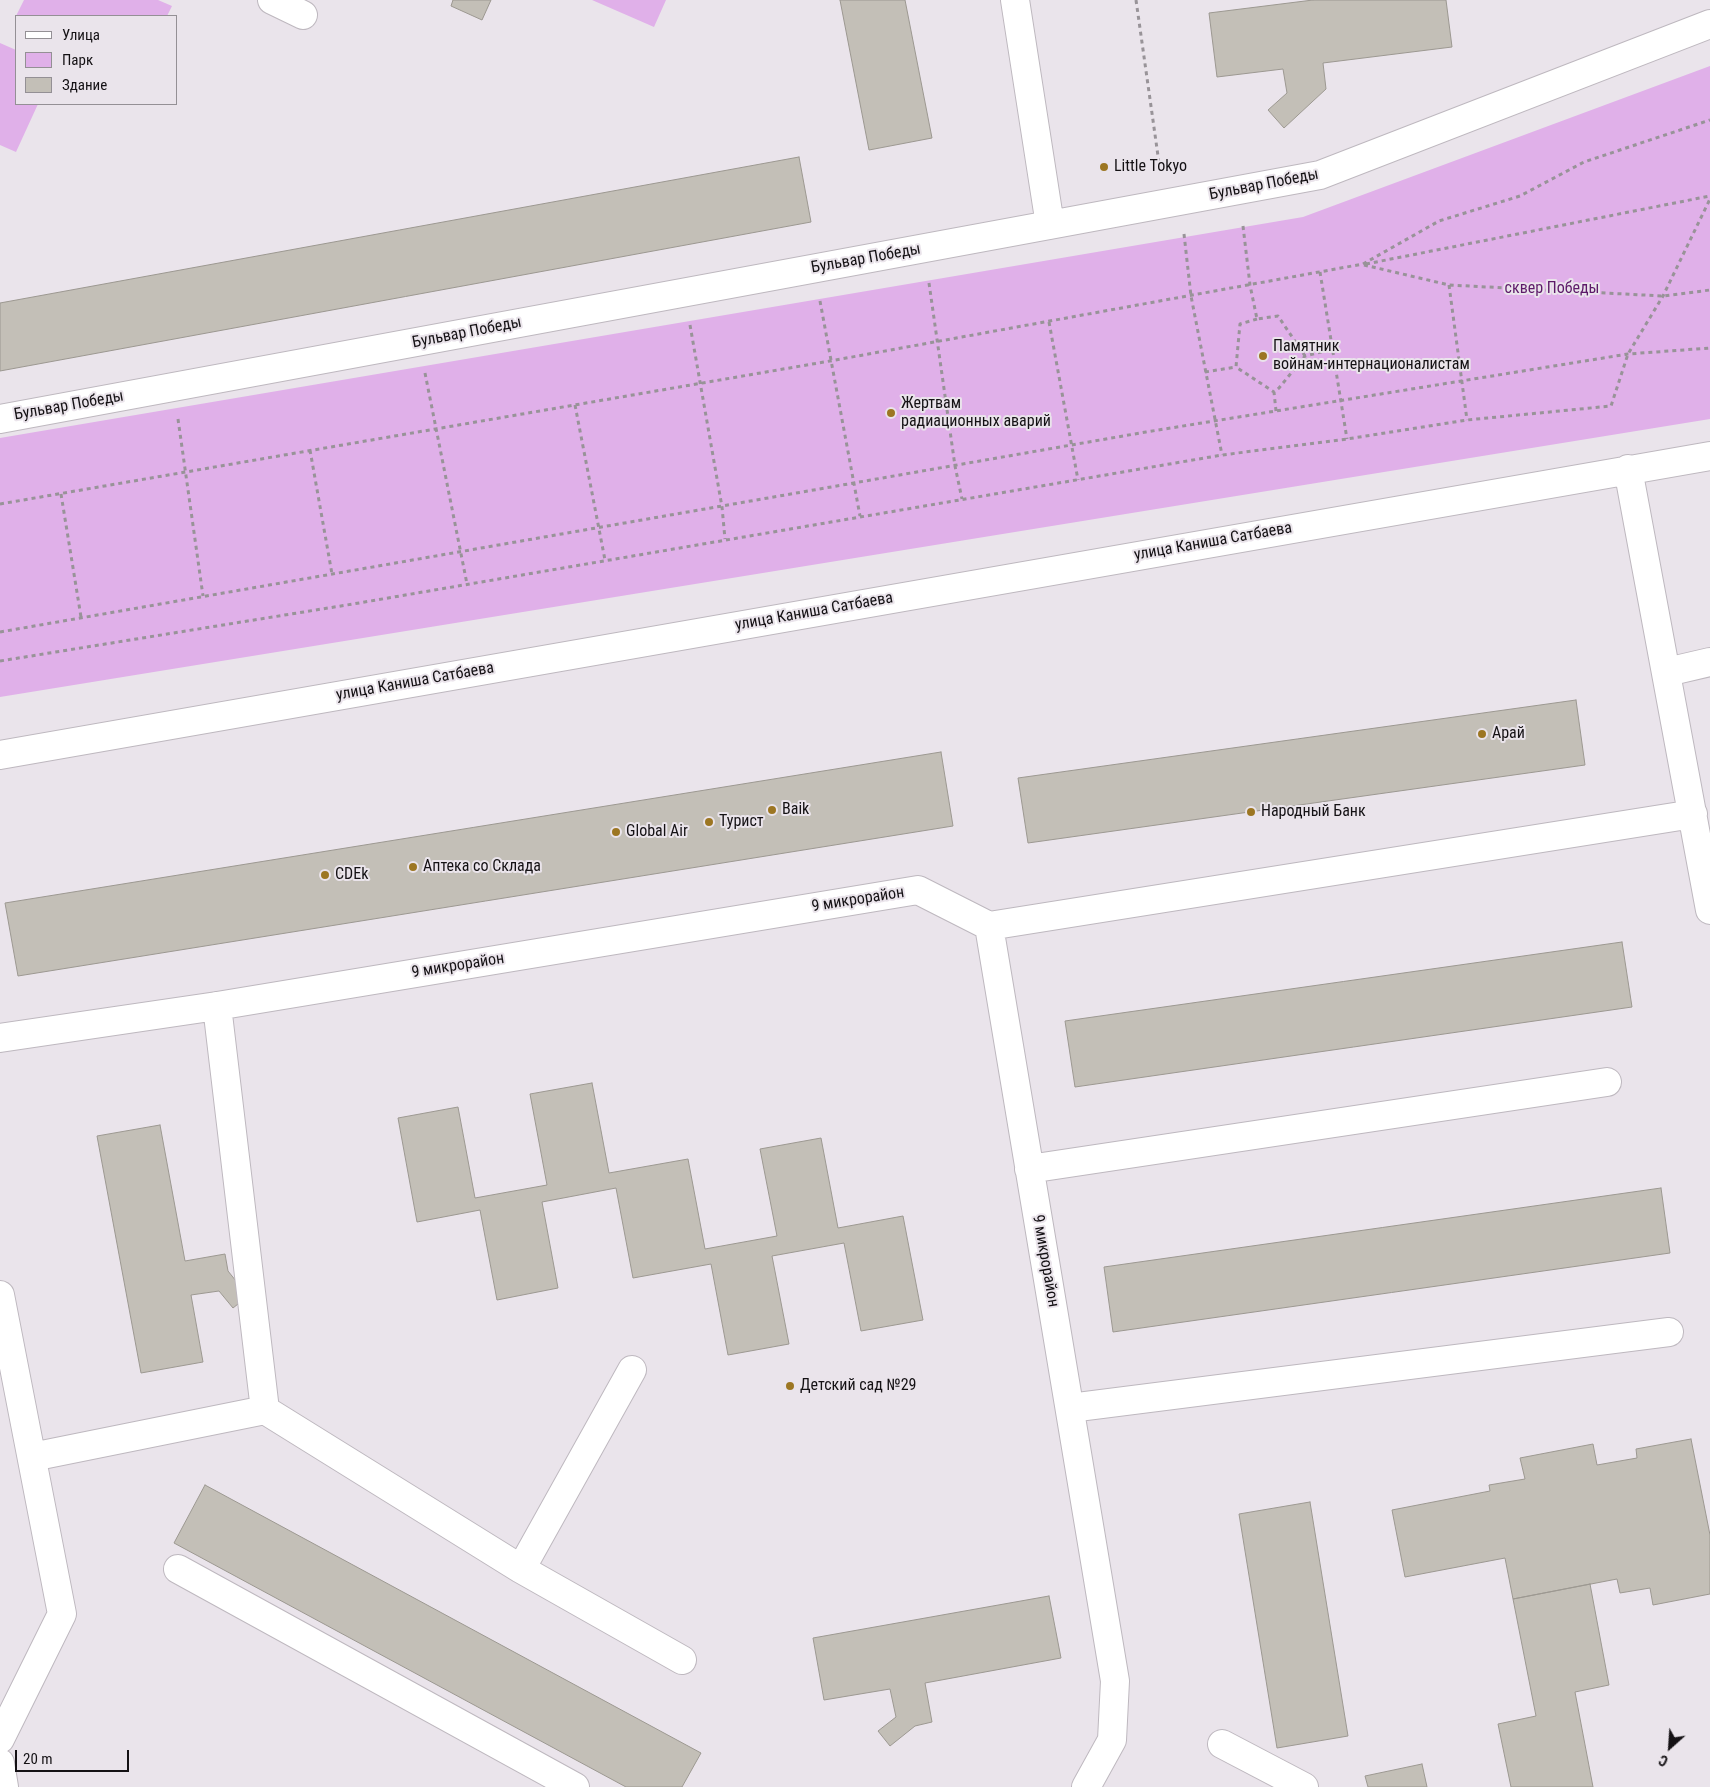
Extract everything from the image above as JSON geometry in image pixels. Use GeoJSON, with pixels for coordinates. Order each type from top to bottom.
{"type":"FeatureCollection","features":[{"type":"Feature","properties":{"kind":"street"},"geometry":{"type":"LineString","coordinates":[[272,0],[303,15]]}},
{"type":"Feature","properties":{"kind":"street"},"geometry":{"type":"LineString","coordinates":[[1015,0],[1050,225]]}},
{"type":"Feature","properties":{"kind":"street","name":"Бульвар Победы"},"geometry":{"type":"LineString","coordinates":[[0,419],[1320,175],[1710,24]]}},
{"type":"Feature","properties":{"kind":"street","name":"улица Каниша Сатбаева"},"geometry":{"type":"LineString","coordinates":[[0,755],[1710,456]]}},
{"type":"Feature","properties":{"kind":"street"},"geometry":{"type":"LineString","coordinates":[[1628,469],[1693,814],[1707,874],[1710,910]]}},
{"type":"Feature","properties":{"kind":"street"},"geometry":{"type":"LineString","coordinates":[[1667,672],[1710,662]]}},
{"type":"Feature","properties":{"kind":"street"},"geometry":{"type":"LineString","coordinates":[[989,926],[1693,814]]}},
{"type":"Feature","properties":{"kind":"street","name":"9 микрорайон"},"geometry":{"type":"LineString","coordinates":[[0,1038],[217,1006],[918,890],[989,926],[1115,1680],[1112,1740],[1086,1787]]}},
{"type":"Feature","properties":{"kind":"street"},"geometry":{"type":"LineString","coordinates":[[217,1006],[265,1410]]}},
{"type":"Feature","properties":{"kind":"street"},"geometry":{"type":"LineString","coordinates":[[1029,1169],[1607,1082]]}},
{"type":"Feature","properties":{"kind":"street"},"geometry":{"type":"LineString","coordinates":[[0,1295],[62,1614],[0,1739]]}},
{"type":"Feature","properties":{"kind":"street"},"geometry":{"type":"LineString","coordinates":[[1070,1408],[1670,1332]]}},
{"type":"Feature","properties":{"kind":"street"},"geometry":{"type":"LineString","coordinates":[[521,1569],[632,1370]]}},
{"type":"Feature","properties":{"kind":"street"},"geometry":{"type":"LineString","coordinates":[[32,1457],[265,1410],[521,1569],[682,1660]]}},
{"type":"Feature","properties":{"kind":"street"},"geometry":{"type":"LineString","coordinates":[[178,1569],[575,1787]]}},
{"type":"Feature","properties":{"kind":"street"},"geometry":{"type":"LineString","coordinates":[[1222,1744],[1304,1787]]}},
{"type":"Feature","properties":{"kind":"street"},"geometry":{"type":"LineString","coordinates":[[0,1763],[4,1787]]}},
{"type":"Feature","properties":{"kind":"path"},"geometry":{"type":"LineString","coordinates":[[1136,0],[1171,203],[1185,239],[1191,296],[1222,455]]}},
{"type":"Feature","properties":{"kind":"path"},"geometry":{"type":"LineString","coordinates":[[1362,264],[1439,221],[1520,196],[1584,162],[1710,120]]}},
{"type":"Feature","properties":{"kind":"path"},"geometry":{"type":"LineString","coordinates":[[0,504],[1049,322],[1710,198]]}},
{"type":"Feature","properties":{"kind":"path"},"geometry":{"type":"LineString","coordinates":[[0,661],[334,607],[1222,455],[1347,439],[1467,420],[1612,406],[1628,354],[1663,296],[1710,198]]}},
{"type":"Feature","properties":{"kind":"path"},"geometry":{"type":"LineString","coordinates":[[1243,226],[1256,319]]}},
{"type":"Feature","properties":{"kind":"path"},"geometry":{"type":"LineString","coordinates":[[921,249],[929,286],[955,466],[962,499]]}},
{"type":"Feature","properties":{"kind":"path"},"geometry":{"type":"LineString","coordinates":[[1362,264],[1449,285],[1663,296],[1710,290]]}},
{"type":"Feature","properties":{"kind":"path"},"geometry":{"type":"LineString","coordinates":[[812,269],[860,516]]}},
{"type":"Feature","properties":{"kind":"path"},"geometry":{"type":"LineString","coordinates":[[1320,272],[1347,439]]}},
{"type":"Feature","properties":{"kind":"path"},"geometry":{"type":"LineString","coordinates":[[1449,285],[1467,420]]}},
{"type":"Feature","properties":{"kind":"path"},"geometry":{"type":"LineString","coordinates":[[682,293],[722,506],[725,539]]}},
{"type":"Feature","properties":{"kind":"path"},"geometry":{"type":"LineString","coordinates":[[1236,367],[1240,324],[1256,319],[1278,316],[1304,356]]}},
{"type":"Feature","properties":{"kind":"path"},"geometry":{"type":"LineString","coordinates":[[1049,322],[1078,480]]}},
{"type":"Feature","properties":{"kind":"path"},"geometry":{"type":"LineString","coordinates":[[419,342],[467,584]]}},
{"type":"Feature","properties":{"kind":"path"},"geometry":{"type":"LineString","coordinates":[[0,632],[1214,421],[1628,354],[1710,348]]}},
{"type":"Feature","properties":{"kind":"path"},"geometry":{"type":"LineString","coordinates":[[1274,392],[1304,356],[1333,350]]}},
{"type":"Feature","properties":{"kind":"path"},"geometry":{"type":"LineString","coordinates":[[1205,372],[1236,367],[1274,392]]}},
{"type":"Feature","properties":{"kind":"path"},"geometry":{"type":"LineString","coordinates":[[174,387],[203,596]]}},
{"type":"Feature","properties":{"kind":"path"},"geometry":{"type":"LineString","coordinates":[[1274,392],[1276,411]]}},
{"type":"Feature","properties":{"kind":"path"},"geometry":{"type":"LineString","coordinates":[[575,405],[605,560]]}},
{"type":"Feature","properties":{"kind":"path"},"geometry":{"type":"LineString","coordinates":[[310,450],[332,574]]}},
{"type":"Feature","properties":{"kind":"path"},"geometry":{"type":"LineString","coordinates":[[61,494],[81,617]]}},
{"type":"Feature","properties":{"kind":"green space"},"geometry":{"type":"Polygon","coordinates":[[[24,0],[158,0],[172,6],[168,15],[16,15],[24,0]]]}},
{"type":"Feature","properties":{"kind":"green space"},"geometry":{"type":"Polygon","coordinates":[[[592,0],[666,0],[654,27],[592,0]]]}},
{"type":"Feature","properties":{"kind":"green space"},"geometry":{"type":"Polygon","coordinates":[[[0,43],[15,50],[15,105],[38,105],[16,152],[0,145],[0,43]]]}},
{"type":"Feature","properties":{"kind":"green space","name":"сквер Победы"},"geometry":{"type":"Polygon","coordinates":[[[1710,66],[1710,419],[0,697],[0,438],[1303,217],[1710,66]]]}},
{"type":"Feature","properties":{"kind":"building"},"geometry":{"type":"Polygon","coordinates":[[[453,0],[491,0],[482,20],[451,6],[453,0]]]}},
{"type":"Feature","properties":{"kind":"building"},"geometry":{"type":"Polygon","coordinates":[[[840,0],[905,0],[932,138],[869,150],[840,0]]]}},
{"type":"Feature","properties":{"kind":"building"},"geometry":{"type":"Polygon","coordinates":[[[1313,0],[1446,0],[1452,47],[1323,63],[1326,89],[1284,128],[1268,110],[1287,93],[1283,69],[1217,77],[1209,13],[1313,0]]]}},
{"type":"Feature","properties":{"kind":"building"},"geometry":{"type":"Polygon","coordinates":[[[799,157],[811,222],[0,371],[0,303],[799,157]]]}},
{"type":"Feature","properties":{"kind":"building"},"geometry":{"type":"Polygon","coordinates":[[[1576,700],[1585,765],[1028,843],[1018,778],[1576,700]]]}},
{"type":"Feature","properties":{"kind":"building"},"geometry":{"type":"Polygon","coordinates":[[[941,752],[953,826],[18,976],[5,903],[941,752]]]}},
{"type":"Feature","properties":{"kind":"building"},"geometry":{"type":"Polygon","coordinates":[[[1622,942],[1632,1007],[1075,1087],[1065,1021],[1622,942]]]}},
{"type":"Feature","properties":{"kind":"building"},"geometry":{"type":"Polygon","coordinates":[[[592,1083],[609,1173],[688,1159],[705,1249],[777,1236],[760,1149],[821,1138],[838,1228],[903,1216],[923,1320],[861,1331],[844,1243],[772,1256],[789,1344],[728,1355],[711,1264],[633,1278],[616,1188],[542,1202],[558,1288],[497,1300],[480,1210],[417,1222],[398,1118],[458,1107],[475,1198],[547,1185],[530,1094],[592,1083]]]}},
{"type":"Feature","properties":{"kind":"building"},"geometry":{"type":"Polygon","coordinates":[[[160,1125],[185,1261],[225,1254],[228,1271],[248,1296],[233,1308],[219,1291],[191,1295],[203,1362],[141,1373],[97,1136],[160,1125]]]}},
{"type":"Feature","properties":{"kind":"building"},"geometry":{"type":"Polygon","coordinates":[[[1661,1188],[1670,1253],[1113,1332],[1104,1267],[1661,1188]]]}},
{"type":"Feature","properties":{"kind":"building"},"geometry":{"type":"Polygon","coordinates":[[[1691,1439],[1710,1535],[1710,1594],[1653,1605],[1650,1588],[1620,1593],[1617,1579],[1513,1599],[1505,1558],[1405,1577],[1392,1510],[1490,1491],[1489,1485],[1525,1479],[1520,1458],[1593,1444],[1597,1465],[1637,1458],[1636,1449],[1691,1439]]]}},
{"type":"Feature","properties":{"kind":"building"},"geometry":{"type":"Polygon","coordinates":[[[205,1485],[701,1753],[682,1787],[626,1787],[174,1543],[205,1485]]]}},
{"type":"Feature","properties":{"kind":"building"},"geometry":{"type":"Polygon","coordinates":[[[1310,1502],[1348,1736],[1277,1748],[1239,1514],[1310,1502]]]}},
{"type":"Feature","properties":{"kind":"building"},"geometry":{"type":"Polygon","coordinates":[[[1590,1584],[1609,1685],[1575,1692],[1593,1787],[1511,1787],[1498,1724],[1536,1716],[1513,1599],[1590,1584]]]}},
{"type":"Feature","properties":{"kind":"building"},"geometry":{"type":"Polygon","coordinates":[[[1049,1596],[1061,1658],[925,1683],[932,1722],[915,1726],[890,1746],[878,1731],[896,1717],[890,1689],[824,1700],[813,1638],[1049,1596]]]}},
{"type":"Feature","properties":{"kind":"building"},"geometry":{"type":"Polygon","coordinates":[[[1422,1764],[1427,1787],[1368,1787],[1365,1776],[1422,1764]]]}},
{"type":"Feature","properties":{"kind":"place","name":"Little Tokyo"},"geometry":{"type":"Point","coordinates":[1104,167]}},
{"type":"Feature","properties":{"kind":"place","name":"Памятник войнам-интернационалистам"},"geometry":{"type":"Point","coordinates":[1263,356]}},
{"type":"Feature","properties":{"kind":"place","name":"Жертвам радиационных аварий"},"geometry":{"type":"Point","coordinates":[891,413]}},
{"type":"Feature","properties":{"kind":"place","name":"Арай"},"geometry":{"type":"Point","coordinates":[1482,734]}},
{"type":"Feature","properties":{"kind":"place","name":"Baik"},"geometry":{"type":"Point","coordinates":[772,810]}},
{"type":"Feature","properties":{"kind":"place","name":"Народный Банк"},"geometry":{"type":"Point","coordinates":[1251,812]}},
{"type":"Feature","properties":{"kind":"place","name":"Турист"},"geometry":{"type":"Point","coordinates":[709,822]}},
{"type":"Feature","properties":{"kind":"place","name":"Global Air"},"geometry":{"type":"Point","coordinates":[616,832]}},
{"type":"Feature","properties":{"kind":"place","name":"Аптека со Склада"},"geometry":{"type":"Point","coordinates":[413,867]}},
{"type":"Feature","properties":{"kind":"place","name":"CDEk"},"geometry":{"type":"Point","coordinates":[325,875]}},
{"type":"Feature","properties":{"kind":"place","name":"Детский сад №29"},"geometry":{"type":"Point","coordinates":[790,1386]}}]}
